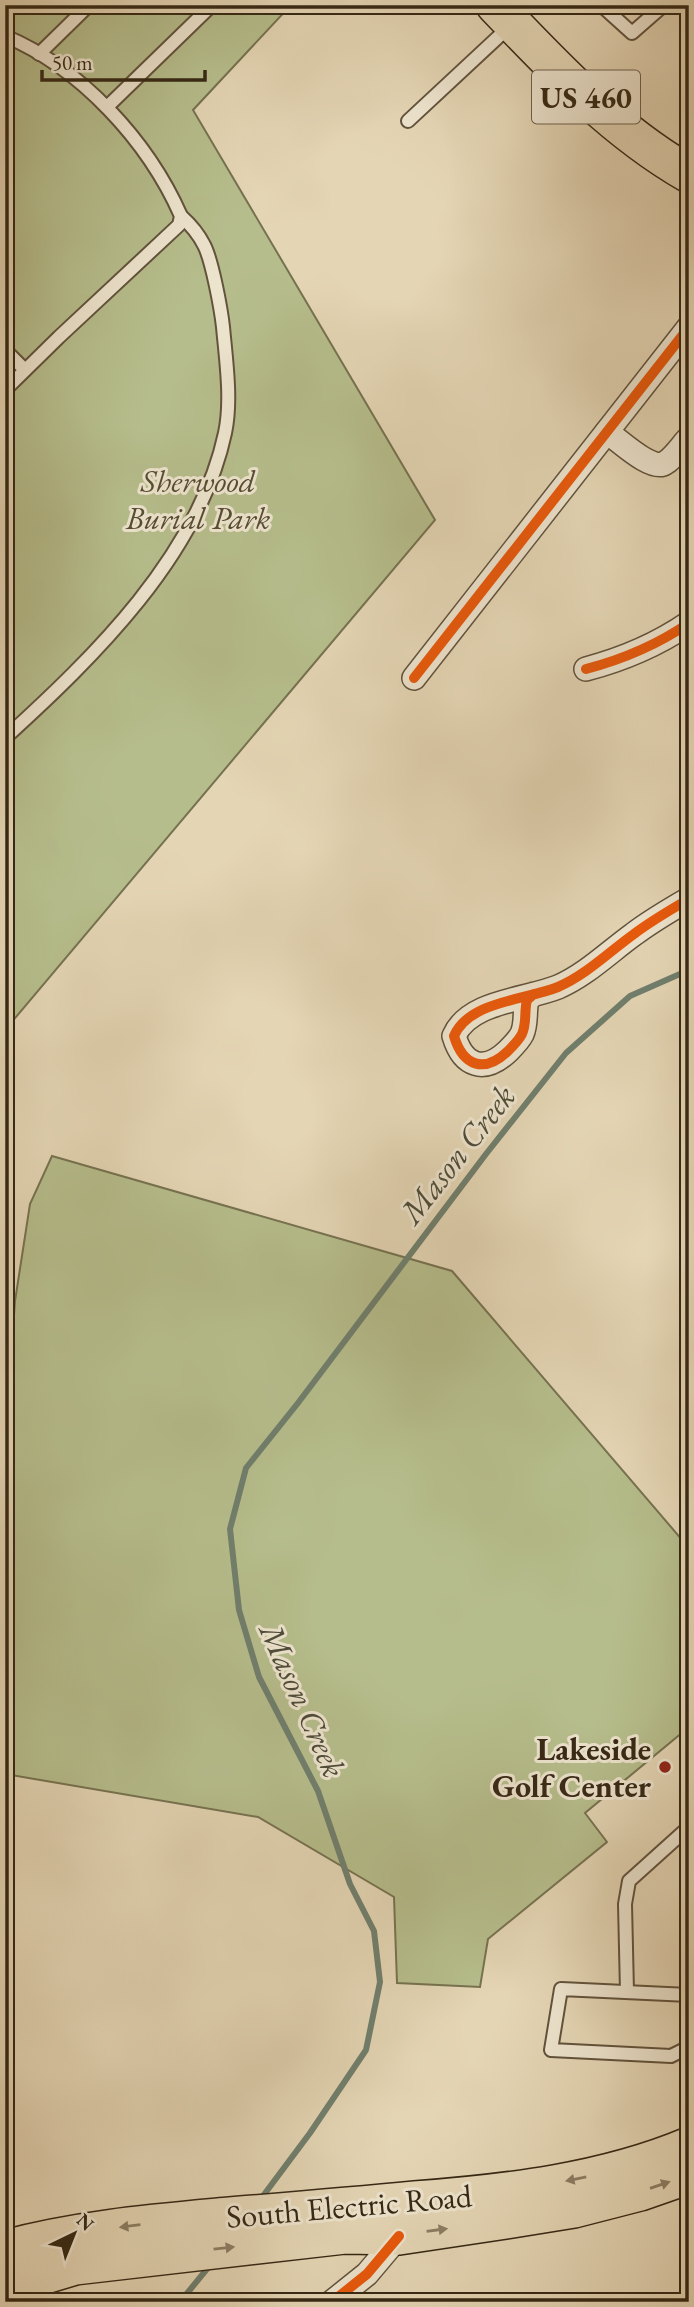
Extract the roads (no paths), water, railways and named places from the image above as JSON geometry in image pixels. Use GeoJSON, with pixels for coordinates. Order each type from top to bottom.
{"type":"FeatureCollection","features":[{"type":"Feature","properties":{"kind":"main road","name":"US 460"},"geometry":{"type":"LineString","coordinates":[[504,14],[600,110],[637,141],[689,174]]}},
{"type":"Feature","properties":{"kind":"main road","name":"South Electric Road"},"geometry":{"type":"LineString","coordinates":[[5,2249],[90,2231],[169,2221],[484,2195],[558,2183],[619,2169],[689,2146]]}},
{"type":"Feature","properties":{"kind":"main road","name":"South Electric Road"},"geometry":{"type":"LineString","coordinates":[[5,2287],[75,2266],[345,2235],[400,2236],[573,2209],[640,2192],[689,2175]]}},
{"type":"Feature","properties":{"kind":"street"},"geometry":{"type":"LineString","coordinates":[[414,678],[689,327]]}},
{"type":"Feature","properties":{"kind":"street"},"geometry":{"type":"LineString","coordinates":[[607,432],[648,463],[657,466],[666,463],[689,438]]}},
{"type":"Feature","properties":{"kind":"street"},"geometry":{"type":"LineString","coordinates":[[586,669],[647,649],[689,623]]}},
{"type":"Feature","properties":{"kind":"street"},"geometry":{"type":"LineString","coordinates":[[534,994],[572,980],[637,931],[689,899]]}},
{"type":"Feature","properties":{"kind":"street"},"geometry":{"type":"LineString","coordinates":[[332,2302],[367,2274],[400,2236]]}},
{"type":"Feature","properties":{"kind":"lane"},"geometry":{"type":"LineString","coordinates":[[39,54],[89,5]]}},
{"type":"Feature","properties":{"kind":"lane"},"geometry":{"type":"LineString","coordinates":[[107,107],[212,5]]}},
{"type":"Feature","properties":{"kind":"lane"},"geometry":{"type":"LineString","coordinates":[[601,5],[632,33],[664,5]]}},
{"type":"Feature","properties":{"kind":"lane"},"geometry":{"type":"LineString","coordinates":[[408,121],[504,14]]}},
{"type":"Feature","properties":{"kind":"lane"},"geometry":{"type":"LineString","coordinates":[[5,36],[39,54],[79,81],[107,107],[134,139],[181,216],[195,229],[206,248],[221,314],[227,363],[226,431],[215,471],[199,509],[179,544],[134,605],[93,652],[5,738]]}},
{"type":"Feature","properties":{"kind":"lane"},"geometry":{"type":"LineString","coordinates":[[5,390],[179,225],[181,216]]}},
{"type":"Feature","properties":{"kind":"lane"},"geometry":{"type":"LineString","coordinates":[[5,350],[25,370]]}},
{"type":"Feature","properties":{"kind":"lane"},"geometry":{"type":"LineString","coordinates":[[628,1992],[625,1904],[629,1881],[689,1827]]}},
{"type":"Feature","properties":{"kind":"lane"},"geometry":{"type":"LineString","coordinates":[[689,1995],[561,1989],[551,2050],[671,2056],[689,2048]]}},
{"type":"Feature","properties":{"kind":"waterway","name":"Mason Creek"},"geometry":{"type":"LineString","coordinates":[[260,2200],[310,2133],[366,2050],[380,1982],[374,1931],[350,1884],[318,1791],[259,1677],[239,1610],[230,1529],[246,1468],[566,1053],[630,996],[689,970]]}},
{"type":"Feature","properties":{"kind":"waterway","name":"Mason Creek"},"geometry":{"type":"LineString","coordinates":[[180,2302],[211,2264]]}},
{"type":"Feature","properties":{"kind":"place","name":"Lakeside Golf Center"},"geometry":{"type":"Point","coordinates":[665,1767]}},
{"type":"Feature","properties":{"kind":"park label","name":"Sherwood Burial Park"},"geometry":{"type":"Point","coordinates":[198,500]}}]}
